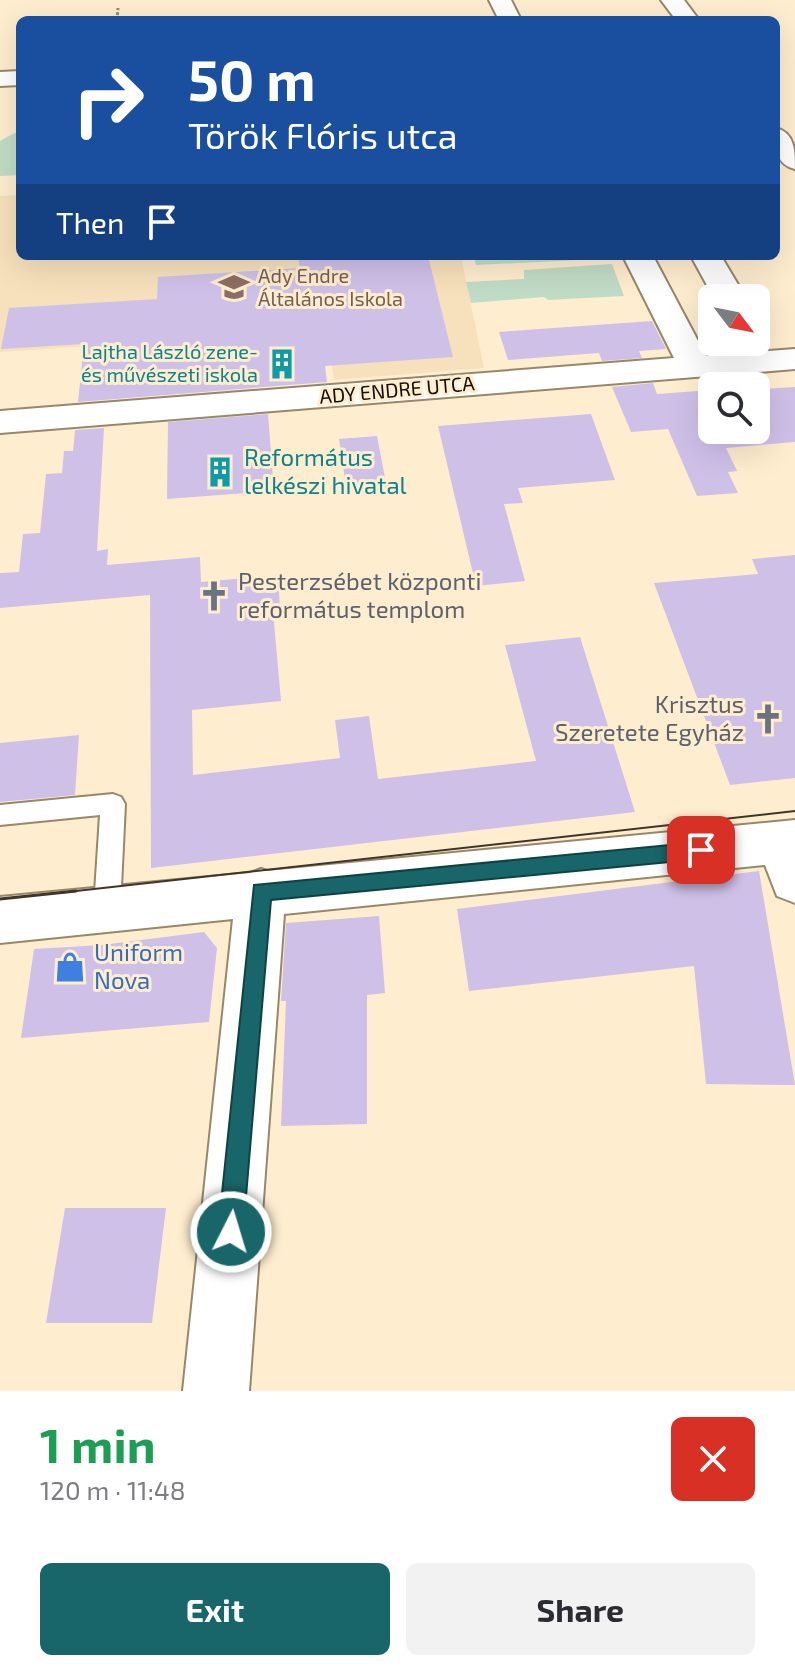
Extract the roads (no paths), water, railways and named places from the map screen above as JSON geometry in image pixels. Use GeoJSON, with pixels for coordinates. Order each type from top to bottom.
{"type":"FeatureCollection","features":[{"type":"Feature","properties":{"kind":"street"},"geometry":{"type":"LineString","coordinates":[[672,0],[685,16]]}},
{"type":"Feature","properties":{"kind":"street"},"geometry":{"type":"LineString","coordinates":[[640,260],[695,366]]}},
{"type":"Feature","properties":{"kind":"street"},"geometry":{"type":"LineString","coordinates":[[708,260],[722,284]]}},
{"type":"Feature","properties":{"kind":"street","name":"ADY ENDRE UTCA"},"geometry":{"type":"LineString","coordinates":[[0,422],[695,366],[772,354]]}},
{"type":"Feature","properties":{"kind":"street"},"geometry":{"type":"LineString","coordinates":[[0,920],[261,891],[791,854]]}},
{"type":"Feature","properties":{"kind":"street"},"geometry":{"type":"LineString","coordinates":[[216,1391],[261,891]]}},
{"type":"Feature","properties":{"kind":"lane"},"geometry":{"type":"LineString","coordinates":[[0,815],[113,804],[107,908]]}},
{"type":"Feature","properties":{"kind":"tram line"},"geometry":{"type":"LineString","coordinates":[[76,891],[795,811]]}},
{"type":"Feature","properties":{"kind":"tram line"},"geometry":{"type":"LineString","coordinates":[[0,899],[76,891]]}},
{"type":"Feature","properties":{"kind":"tram line"},"geometry":{"type":"LineString","coordinates":[[58,893],[76,891]]}},
{"type":"Feature","properties":{"kind":"place","name":"Ady Endre Általános Iskola"},"geometry":{"type":"Point","coordinates":[234,287]}},
{"type":"Feature","properties":{"kind":"place","name":"Lajtha László zene- és művészeti iskola"},"geometry":{"type":"Point","coordinates":[282,364]}},
{"type":"Feature","properties":{"kind":"place","name":"Református lelkészi hivatal"},"geometry":{"type":"Point","coordinates":[220,472]}},
{"type":"Feature","properties":{"kind":"place","name":"Pesterzsébet központi református templom"},"geometry":{"type":"Point","coordinates":[214,596]}},
{"type":"Feature","properties":{"kind":"place","name":"Krisztus Szeretete Egyház"},"geometry":{"type":"Point","coordinates":[768,719]}},
{"type":"Feature","properties":{"kind":"place","name":"Uniform Nova"},"geometry":{"type":"Point","coordinates":[70,967]}}]}
